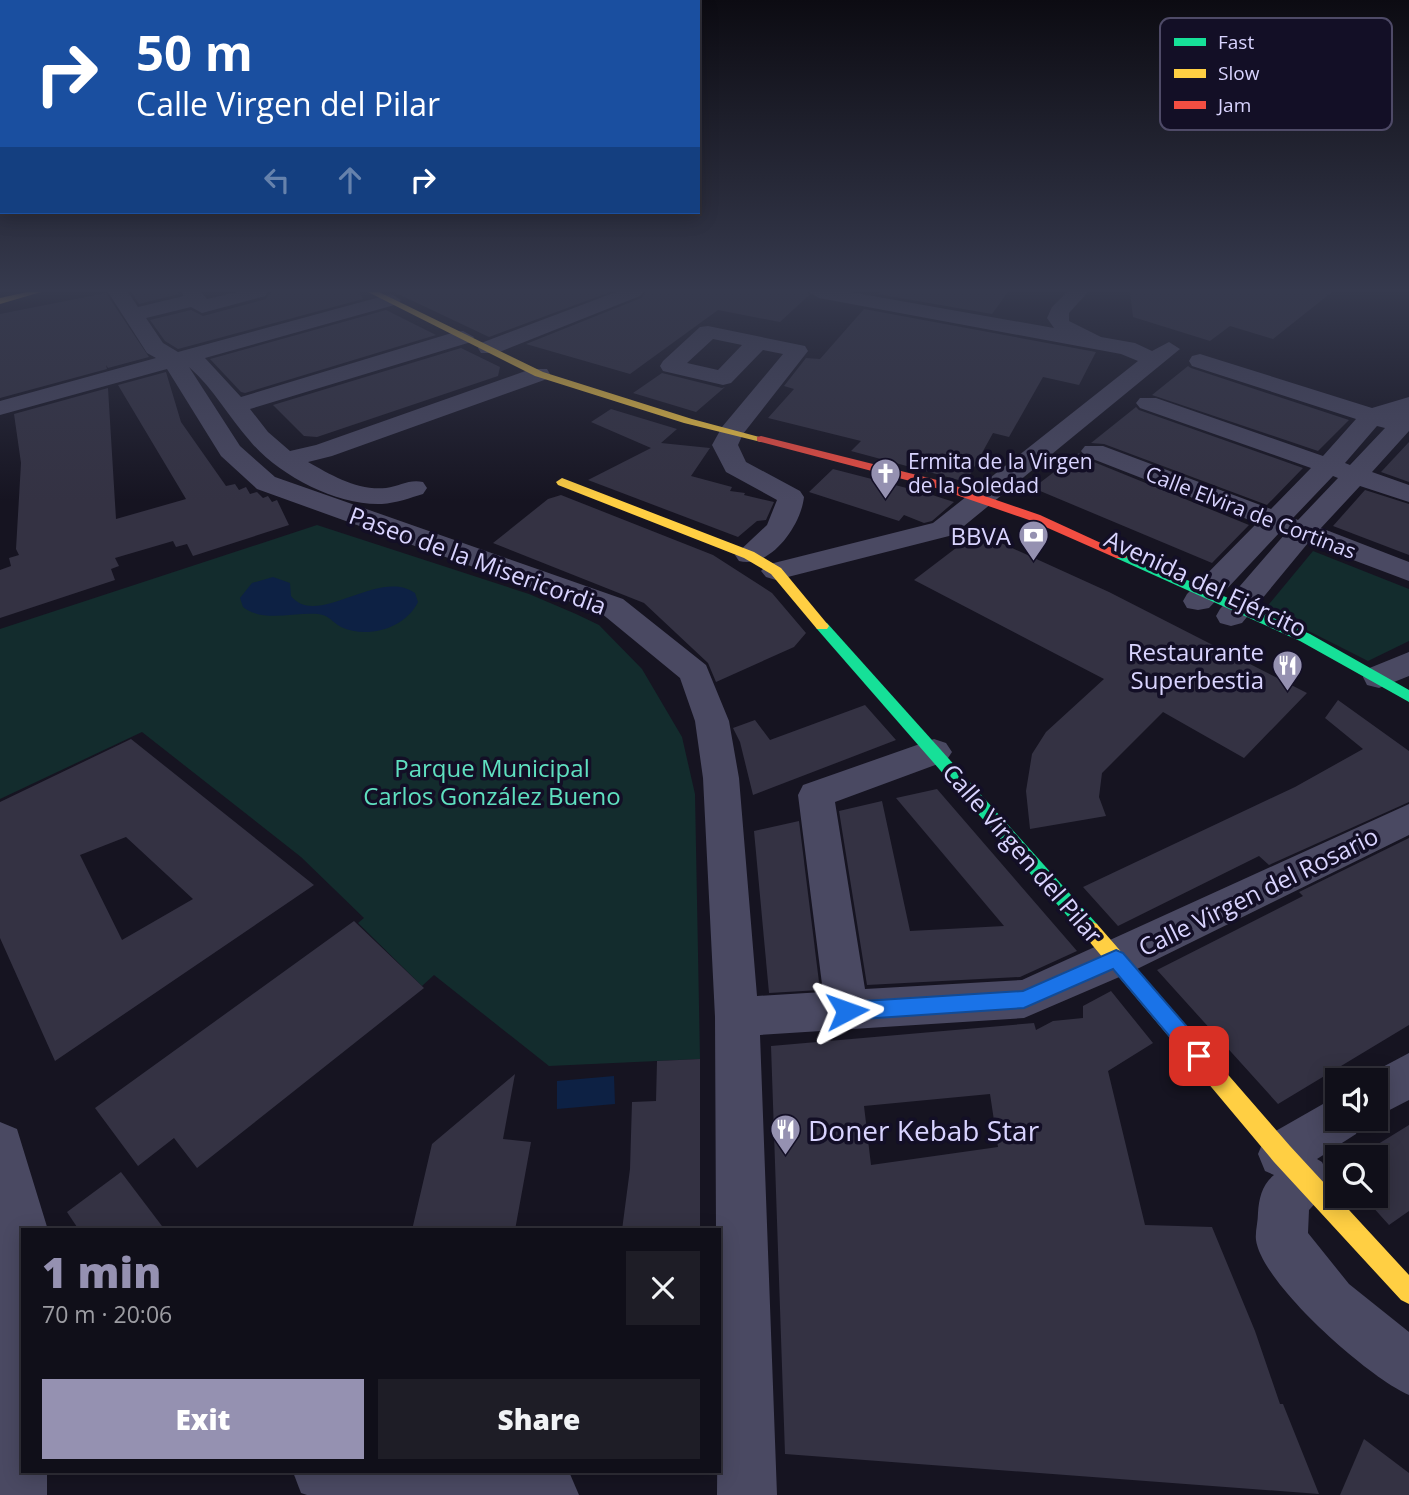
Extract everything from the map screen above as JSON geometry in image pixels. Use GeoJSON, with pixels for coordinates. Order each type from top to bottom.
{"type":"FeatureCollection","features":[{"type":"Feature","properties":{"kind":"street"},"geometry":{"type":"LineString","coordinates":[[0,408],[163,362]]}},
{"type":"Feature","properties":{"kind":"street","name":"Paseo de la Misericordia"},"geometry":{"type":"LineString","coordinates":[[183,362],[230,451],[266,483],[612,606],[694,673],[712,721],[721,778],[737,1017],[747,1495]]}},
{"type":"Feature","properties":{"kind":"street","name":"Paseo de la Misericordia"},"geometry":{"type":"LineString","coordinates":[[187,362],[215,381],[262,440],[284,460],[347,490],[381,497],[414,488]]}},
{"type":"Feature","properties":{"kind":"street"},"geometry":{"type":"LineString","coordinates":[[235,406],[381,362]]}},
{"type":"Feature","properties":{"kind":"street","name":"Avenida del Ejército"},"geometry":{"type":"LineString","coordinates":[[515,362],[539,374],[585,390],[731,432],[937,484],[980,499],[1059,539],[1203,597],[1379,677],[1409,697]]}},
{"type":"Feature","properties":{"kind":"street"},"geometry":{"type":"LineString","coordinates":[[749,555],[766,542],[784,518],[790,508],[790,497],[735,467],[725,445],[731,432],[788,362]]}},
{"type":"Feature","properties":{"kind":"street"},"geometry":{"type":"LineString","coordinates":[[776,572],[943,529],[1151,362]]}},
{"type":"Feature","properties":{"kind":"street"},"geometry":{"type":"LineString","coordinates":[[1202,362],[1372,416],[1407,419]]}},
{"type":"Feature","properties":{"kind":"street"},"geometry":{"type":"LineString","coordinates":[[284,460],[335,447],[539,374]]}},
{"type":"Feature","properties":{"kind":"street"},"geometry":{"type":"LineString","coordinates":[[1148,403],[1409,494]]}},
{"type":"Feature","properties":{"kind":"street"},"geometry":{"type":"LineString","coordinates":[[1203,597],[1372,416]]}},
{"type":"Feature","properties":{"kind":"street"},"geometry":{"type":"LineString","coordinates":[[1235,612],[1303,531],[1407,419]]}},
{"type":"Feature","properties":{"kind":"street","name":"Calle Elvira de Cortinas"},"geometry":{"type":"LineString","coordinates":[[1094,451],[1409,572]]}},
{"type":"Feature","properties":{"kind":"street","name":"Calle Virgen del Pilar"},"geometry":{"type":"LineString","coordinates":[[562,482],[749,555],[776,572],[855,666],[1116,959],[1294,1167],[1409,1292]]}},
{"type":"Feature","properties":{"kind":"street","name":"Avenida del Ejército"},"geometry":{"type":"LineString","coordinates":[[1235,612],[1409,715]]}},
{"type":"Feature","properties":{"kind":"street"},"geometry":{"type":"LineString","coordinates":[[1379,677],[1409,663]]}},
{"type":"Feature","properties":{"kind":"street"},"geometry":{"type":"LineString","coordinates":[[847,1011],[816,794],[934,752]]}},
{"type":"Feature","properties":{"kind":"street","name":"Calle Virgen del Rosario"},"geometry":{"type":"LineString","coordinates":[[737,1017],[1024,999],[1116,959],[1409,818]]}},
{"type":"Feature","properties":{"kind":"street"},"geometry":{"type":"LineString","coordinates":[[1388,1087],[1409,1073]]}},
{"type":"Feature","properties":{"kind":"street"},"geometry":{"type":"LineString","coordinates":[[1327,1131],[1294,1167],[1284,1199],[1282,1241],[1330,1303],[1409,1367]]}},
{"type":"Feature","properties":{"kind":"street"},"geometry":{"type":"LineString","coordinates":[[0,1146],[22,1228]]}},
{"type":"Feature","properties":{"kind":"street"},"geometry":{"type":"LineString","coordinates":[[0,1266],[21,1282]]}},
{"type":"Feature","properties":{"kind":"street"},"geometry":{"type":"LineString","coordinates":[[17,1495],[8,1442],[21,1323]]}},
{"type":"Feature","properties":{"kind":"street"},"geometry":{"type":"LineString","coordinates":[[327,1473],[353,1479],[549,1495]]}},
{"type":"Feature","properties":{"kind":"green space","name":"Parque Municipal Carlos González Bueno"},"geometry":{"type":"Polygon","coordinates":[[[317,525],[529,594],[576,614],[599,625],[642,669],[682,737],[695,794],[700,1059],[549,1066],[434,975],[422,986],[358,923],[364,918],[301,857],[142,732],[0,799],[0,629],[317,525]]]}},
{"type":"Feature","properties":{"kind":"green space"},"geometry":{"type":"Polygon","coordinates":[[[1313,551],[1409,589],[1409,641],[1368,661],[1265,609],[1313,551]]]}},
{"type":"Feature","properties":{"kind":"water"},"geometry":{"type":"Polygon","coordinates":[[[273,577],[290,583],[291,596],[302,604],[316,606],[332,603],[384,587],[400,587],[415,593],[418,602],[404,619],[395,625],[362,632],[341,627],[322,615],[269,616],[251,612],[243,607],[240,598],[252,583],[273,577]]]}},
{"type":"Feature","properties":{"kind":"water"},"geometry":{"type":"Polygon","coordinates":[[[614,1076],[615,1104],[557,1109],[557,1081],[614,1076]]]}},
{"type":"Feature","properties":{"kind":"building"},"geometry":{"type":"Polygon","coordinates":[[[0,362],[131,362],[108,368],[106,365],[107,369],[0,398],[0,362]]]}},
{"type":"Feature","properties":{"kind":"building"},"geometry":{"type":"Polygon","coordinates":[[[213,362],[348,362],[245,393],[213,362]]]}},
{"type":"Feature","properties":{"kind":"building"},"geometry":{"type":"Polygon","coordinates":[[[416,362],[489,362],[500,367],[498,376],[317,437],[304,436],[273,405],[416,362]]]}},
{"type":"Feature","properties":{"kind":"building"},"geometry":{"type":"Polygon","coordinates":[[[588,362],[647,362],[630,374],[588,362]]]}},
{"type":"Feature","properties":{"kind":"building"},"geometry":{"type":"Polygon","coordinates":[[[803,362],[1091,362],[1079,385],[1043,377],[1009,437],[993,433],[966,482],[851,451],[861,441],[768,418],[794,389],[784,386],[803,362]]]}},
{"type":"Feature","properties":{"kind":"building"},"geometry":{"type":"Polygon","coordinates":[[[1188,366],[1349,420],[1318,451],[1152,395],[1188,366]]]}},
{"type":"Feature","properties":{"kind":"building"},"geometry":{"type":"Polygon","coordinates":[[[166,372],[181,422],[226,486],[235,484],[239,490],[246,487],[250,494],[257,492],[263,498],[268,496],[272,502],[277,500],[289,525],[193,556],[187,544],[176,547],[173,541],[115,558],[119,566],[111,569],[115,580],[0,618],[0,570],[11,566],[9,558],[19,555],[16,549],[21,463],[14,414],[108,388],[116,519],[186,499],[118,385],[166,372]]]}},
{"type":"Feature","properties":{"kind":"building"},"geometry":{"type":"Polygon","coordinates":[[[662,373],[725,387],[696,412],[633,393],[662,373]]]}},
{"type":"Feature","properties":{"kind":"building"},"geometry":{"type":"Polygon","coordinates":[[[1136,407],[1303,468],[1267,505],[1104,444],[1091,443],[1136,407]]]}},
{"type":"Feature","properties":{"kind":"building"},"geometry":{"type":"Polygon","coordinates":[[[611,409],[677,429],[661,443],[710,448],[691,476],[732,487],[730,491],[774,502],[766,520],[757,521],[738,537],[588,480],[651,448],[591,422],[611,409]]]}},
{"type":"Feature","properties":{"kind":"building"},"geometry":{"type":"Polygon","coordinates":[[[1409,442],[1409,482],[1381,472],[1409,442]]]}},
{"type":"Feature","properties":{"kind":"building"},"geometry":{"type":"Polygon","coordinates":[[[1079,453],[1084,458],[1249,525],[1212,563],[1033,488],[1079,453]]]}},
{"type":"Feature","properties":{"kind":"building","name":"Ermita de la Virgen de la Soledad"},"geometry":{"type":"Polygon","coordinates":[[[833,469],[954,502],[932,521],[924,523],[904,515],[899,521],[809,492],[833,469]]]}},
{"type":"Feature","properties":{"kind":"building"},"geometry":{"type":"Polygon","coordinates":[[[1365,490],[1409,504],[1409,555],[1333,526],[1365,490]]]}},
{"type":"Feature","properties":{"kind":"building"},"geometry":{"type":"Polygon","coordinates":[[[561,495],[713,555],[772,593],[806,633],[794,647],[716,682],[708,663],[644,603],[493,543],[548,499],[561,495]]]}},
{"type":"Feature","properties":{"kind":"building"},"geometry":{"type":"Polygon","coordinates":[[[977,532],[1109,592],[1307,693],[1244,758],[1163,712],[1102,773],[1099,797],[1106,816],[1030,829],[1026,791],[1032,754],[1046,732],[1104,679],[914,580],[977,532]]]}},
{"type":"Feature","properties":{"kind":"building"},"geometry":{"type":"Polygon","coordinates":[[[1338,700],[1409,751],[1409,802],[1269,865],[1259,856],[1118,926],[1083,887],[1295,787],[1363,749],[1325,718],[1338,700]]]}},
{"type":"Feature","properties":{"kind":"building"},"geometry":{"type":"Polygon","coordinates":[[[865,705],[896,740],[753,795],[740,742],[733,728],[755,720],[770,740],[865,705]]]}},
{"type":"Feature","properties":{"kind":"building"},"geometry":{"type":"Polygon","coordinates":[[[131,739],[314,885],[55,1061],[0,938],[0,802],[131,739]],[[126,837],[80,855],[122,940],[193,899],[126,837]]]}},
{"type":"Feature","properties":{"kind":"building"},"geometry":{"type":"Polygon","coordinates":[[[937,789],[1077,951],[1020,977],[867,985],[839,811],[882,801],[910,931],[1004,926],[896,798],[937,789]]]}},
{"type":"Feature","properties":{"kind":"building"},"geometry":{"type":"Polygon","coordinates":[[[799,821],[820,990],[769,993],[754,831],[799,821]]]}},
{"type":"Feature","properties":{"kind":"building"},"geometry":{"type":"Polygon","coordinates":[[[1409,838],[1409,1025],[1338,1068],[1325,1068],[1325,1076],[1278,1104],[1157,970],[1303,896],[1299,892],[1409,838]]]}},
{"type":"Feature","properties":{"kind":"building"},"geometry":{"type":"Polygon","coordinates":[[[354,921],[424,988],[197,1168],[174,1138],[138,1166],[95,1108],[354,921]]]}},
{"type":"Feature","properties":{"kind":"building"},"geometry":{"type":"Polygon","coordinates":[[[1111,991],[1153,1043],[1108,1071],[1145,1225],[1212,1227],[1255,1331],[1280,1404],[1283,1404],[1319,1494],[785,1454],[771,1046],[1034,1023],[1036,1030],[1053,1021],[1083,1018],[1083,1006],[1111,991]],[[990,1094],[864,1106],[871,1165],[998,1147],[990,1094]]]}},
{"type":"Feature","properties":{"kind":"building"},"geometry":{"type":"Polygon","coordinates":[[[700,1059],[700,1228],[622,1228],[630,1169],[632,1102],[656,1101],[657,1061],[700,1059]]]}},
{"type":"Feature","properties":{"kind":"building"},"geometry":{"type":"Polygon","coordinates":[[[515,1074],[503,1139],[531,1142],[515,1228],[412,1228],[432,1144],[515,1074]]]}},
{"type":"Feature","properties":{"kind":"building"},"geometry":{"type":"Polygon","coordinates":[[[1409,1125],[1409,1211],[1389,1225],[1374,1208],[1388,1208],[1388,1145],[1376,1145],[1409,1125]]]}},
{"type":"Feature","properties":{"kind":"building"},"geometry":{"type":"Polygon","coordinates":[[[121,1172],[163,1228],[78,1228],[67,1212],[121,1172]]]}},
{"type":"Feature","properties":{"kind":"building"},"geometry":{"type":"Polygon","coordinates":[[[1364,1439],[1409,1473],[1409,1495],[1340,1495],[1364,1439]]]}},
{"type":"Feature","properties":{"kind":"traffic: fast"},"geometry":{"type":"LineString","coordinates":[[1121,555],[1305,637],[1409,697]]}},
{"type":"Feature","properties":{"kind":"traffic: fast"},"geometry":{"type":"LineString","coordinates":[[822,626],[1090,929]]}},
{"type":"Feature","properties":{"kind":"traffic: slow"},"geometry":{"type":"LineString","coordinates":[[514,362],[539,374],[688,421],[761,439]]}},
{"type":"Feature","properties":{"kind":"traffic: slow"},"geometry":{"type":"LineString","coordinates":[[562,482],[749,555],[776,571],[822,626]]}},
{"type":"Feature","properties":{"kind":"traffic: slow"},"geometry":{"type":"LineString","coordinates":[[1090,929],[1282,1154],[1409,1292]]}},
{"type":"Feature","properties":{"kind":"traffic: jam"},"geometry":{"type":"LineString","coordinates":[[761,439],[937,484],[1036,518],[1121,555]]}},
{"type":"Feature","properties":{"kind":"place","name":"Ermita de la Virgen de la Soledad"},"geometry":{"type":"Point","coordinates":[885,500]}},
{"type":"Feature","properties":{"kind":"place","name":"BBVA"},"geometry":{"type":"Point","coordinates":[1034,562]}},
{"type":"Feature","properties":{"kind":"place","name":"Restaurante Superbestia"},"geometry":{"type":"Point","coordinates":[1287,692]}},
{"type":"Feature","properties":{"kind":"place","name":"Doner Kebab Star"},"geometry":{"type":"Point","coordinates":[785,1157]}},
{"type":"Feature","properties":{"kind":"route"},"geometry":{"type":"LineString","coordinates":[[847,1011],[1024,999],[1116,959],[1199,1056]]}}]}
